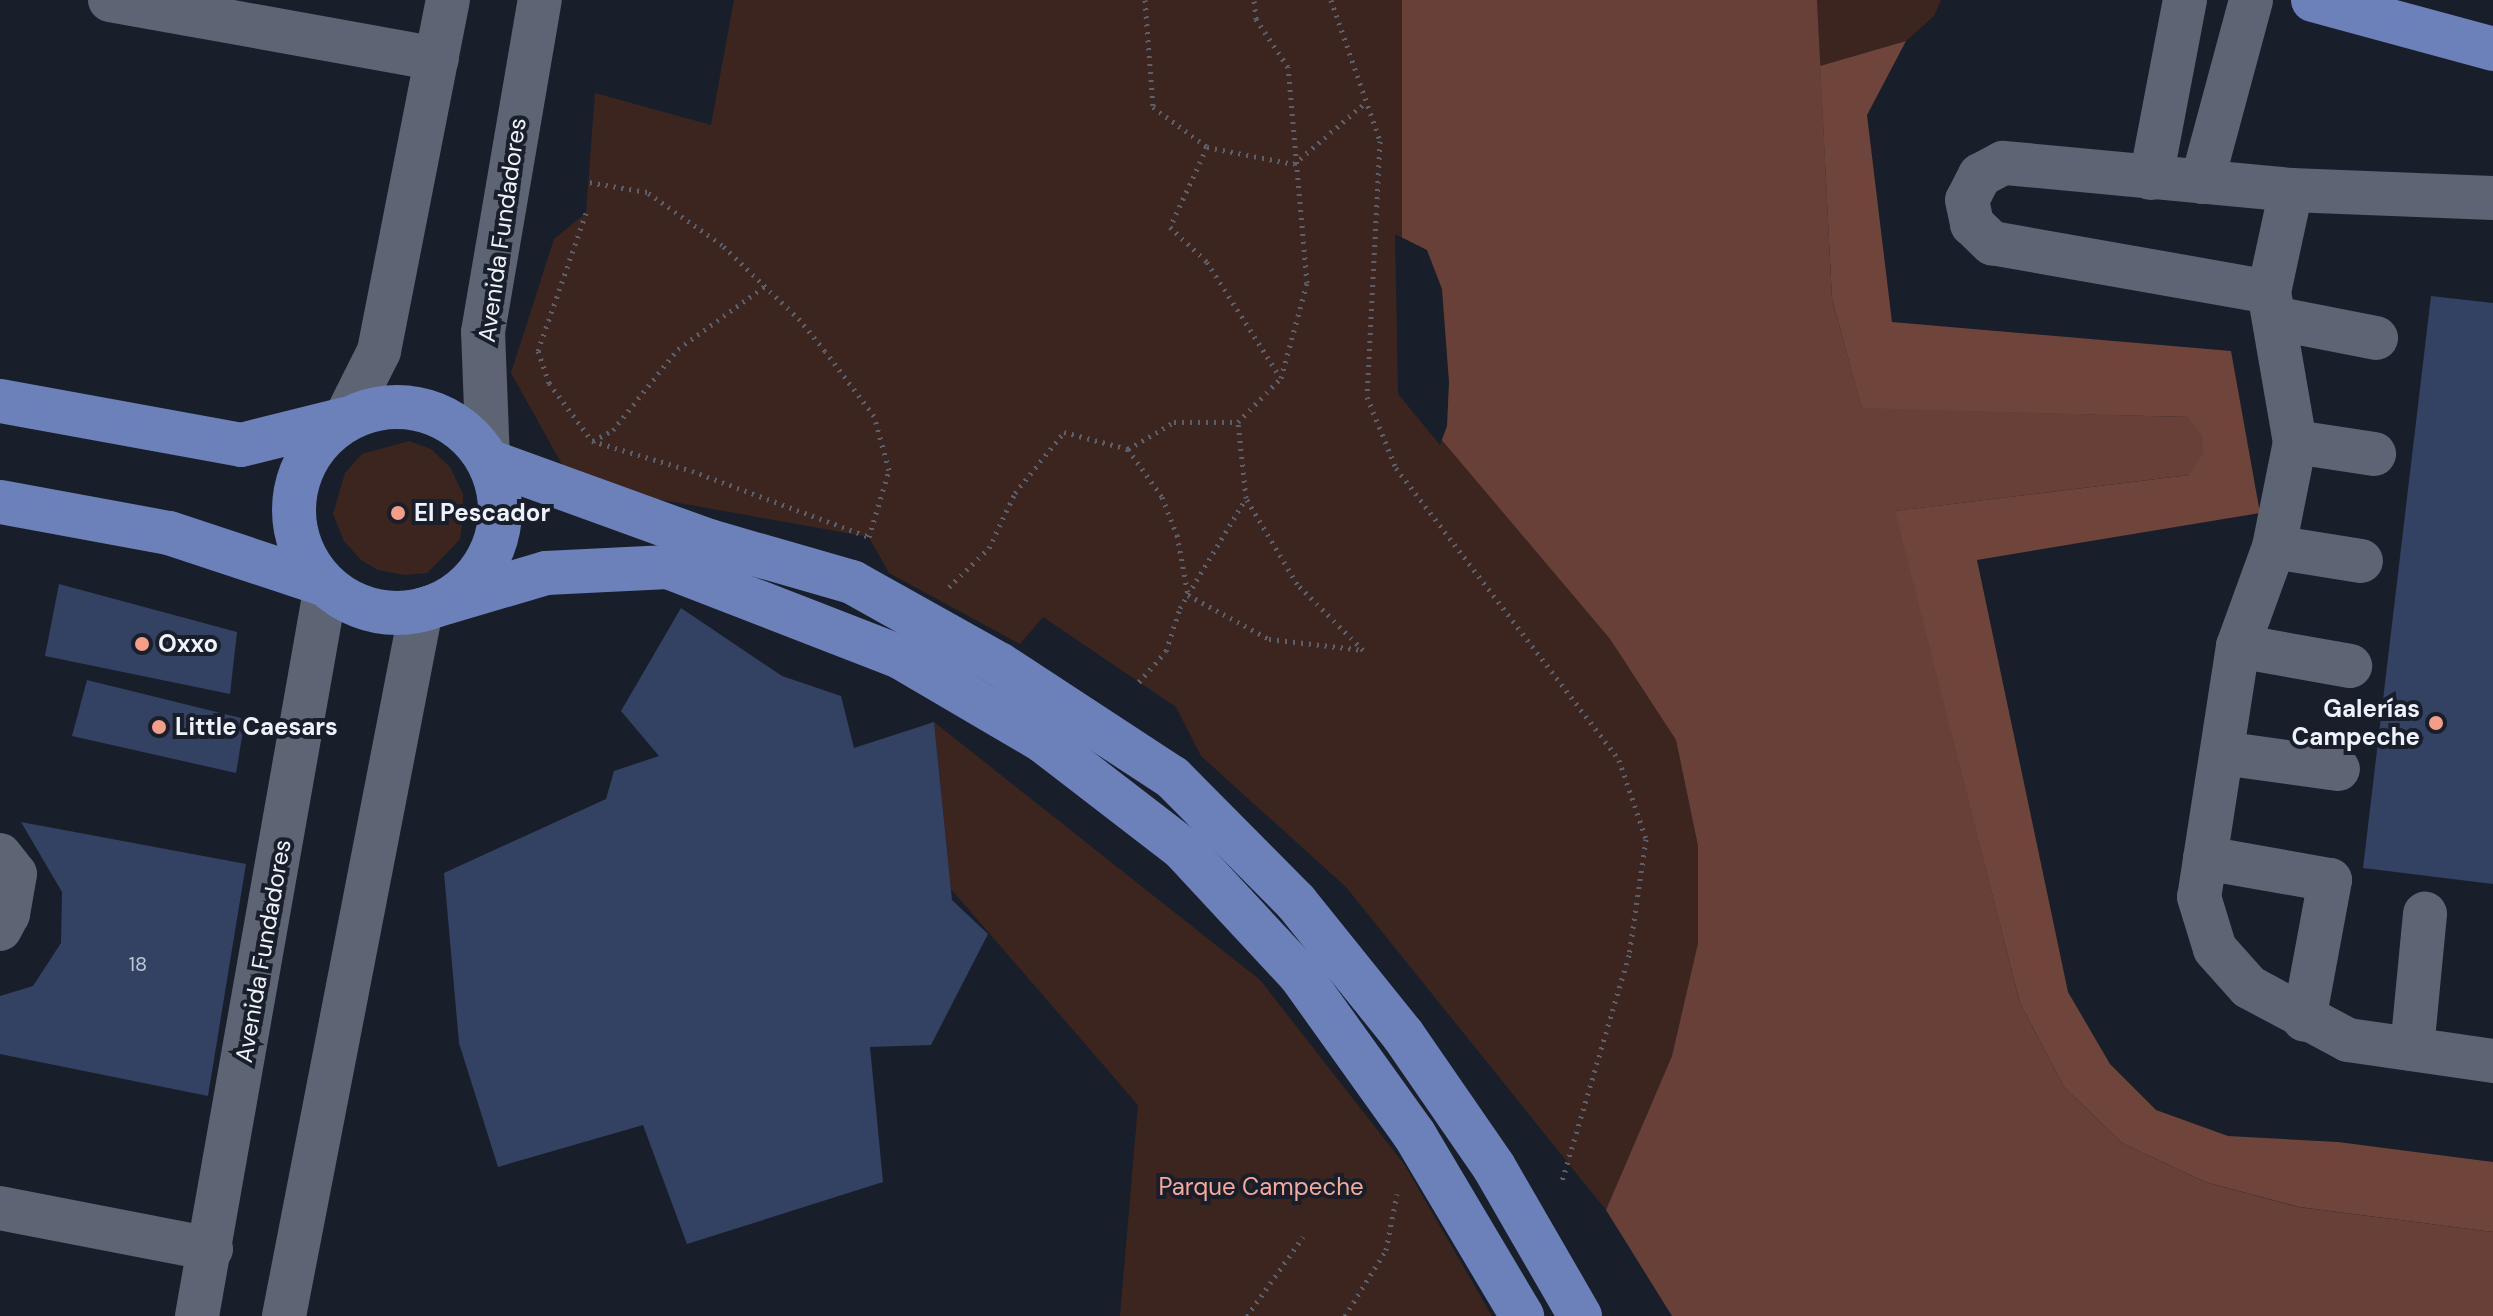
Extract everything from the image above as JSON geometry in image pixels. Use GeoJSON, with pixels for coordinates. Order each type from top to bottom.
{"type":"FeatureCollection","features":[{"type":"Feature","properties":{"kind":"main road"},"geometry":{"type":"LineString","coordinates":[[2313,0],[2493,49]]}},
{"type":"Feature","properties":{"kind":"main road"},"geometry":{"type":"LineString","coordinates":[[0,401],[241,445],[387,408],[441,416],[468,435],[488,461],[498,491],[500,522],[491,552],[474,579],[450,598],[421,610]]}},
{"type":"Feature","properties":{"kind":"main road"},"geometry":{"type":"LineString","coordinates":[[326,585],[306,559],[295,529],[294,497],[303,466],[320,439],[345,419]]}},
{"type":"Feature","properties":{"kind":"main road"},"geometry":{"type":"LineString","coordinates":[[488,461],[624,512],[852,582],[999,664],[1172,777],[1296,902],[1403,1035],[1494,1167],[1580,1316]]}},
{"type":"Feature","properties":{"kind":"main road"},"geometry":{"type":"LineString","coordinates":[[0,502],[169,533],[326,585],[355,603],[387,612],[421,610],[546,573],[668,567],[900,657],[1043,741],[1182,848],[1300,975],[1414,1134],[1522,1316]]}},
{"type":"Feature","properties":{"kind":"street"},"geometry":{"type":"LineString","coordinates":[[110,0],[437,59]]}},
{"type":"Feature","properties":{"kind":"street"},"geometry":{"type":"LineString","coordinates":[[345,419],[379,351],[448,0]]}},
{"type":"Feature","properties":{"kind":"street","name":"Avenida Fundadores"},"geometry":{"type":"LineString","coordinates":[[488,461],[483,332],[540,0]]}},
{"type":"Feature","properties":{"kind":"street"},"geometry":{"type":"LineString","coordinates":[[2151,178],[2185,0]]}},
{"type":"Feature","properties":{"kind":"street"},"geometry":{"type":"LineString","coordinates":[[2202,182],[2251,0]]}},
{"type":"Feature","properties":{"kind":"street"},"geometry":{"type":"LineString","coordinates":[[2376,338],[2272,305],[1992,243],[1972,224],[1967,200],[1980,175],[2003,163],[2291,190],[2493,198]]}},
{"type":"Feature","properties":{"kind":"street"},"geometry":{"type":"LineString","coordinates":[[2291,190],[2272,305],[2295,442],[2274,547],[2238,646],[2199,897],[2215,949],[2249,987],[2304,1020],[2348,1040],[2493,1061]]}},
{"type":"Feature","properties":{"kind":"street"},"geometry":{"type":"LineString","coordinates":[[2295,442],[2374,454]]}},
{"type":"Feature","properties":{"kind":"street"},"geometry":{"type":"LineString","coordinates":[[2274,547],[2361,561]]}},
{"type":"Feature","properties":{"kind":"street","name":"Avenida Fundadores"},"geometry":{"type":"LineString","coordinates":[[197,1316],[326,585]]}},
{"type":"Feature","properties":{"kind":"street"},"geometry":{"type":"LineString","coordinates":[[284,1316],[421,610]]}},
{"type":"Feature","properties":{"kind":"street"},"geometry":{"type":"LineString","coordinates":[[2238,646],[2350,666]]}},
{"type":"Feature","properties":{"kind":"street"},"geometry":{"type":"LineString","coordinates":[[2222,753],[2338,769]]}},
{"type":"Feature","properties":{"kind":"street"},"geometry":{"type":"LineString","coordinates":[[0,855],[15,874],[8,914],[0,929]]}},
{"type":"Feature","properties":{"kind":"street"},"geometry":{"type":"LineString","coordinates":[[2205,858],[2330,880],[2304,1020]]}},
{"type":"Feature","properties":{"kind":"street"},"geometry":{"type":"LineString","coordinates":[[2412,1049],[2425,914]]}},
{"type":"Feature","properties":{"kind":"street"},"geometry":{"type":"LineString","coordinates":[[0,1208],[211,1249]]}},
{"type":"Feature","properties":{"kind":"path"},"geometry":{"type":"LineString","coordinates":[[1145,0],[1153,107],[1207,147],[1294,164]]}},
{"type":"Feature","properties":{"kind":"path"},"geometry":{"type":"LineString","coordinates":[[1128,449],[1174,422],[1238,422],[1281,378],[1307,283],[1294,164],[1288,67],[1256,19],[1254,0]]}},
{"type":"Feature","properties":{"kind":"path"},"geometry":{"type":"LineString","coordinates":[[1331,0],[1380,141],[1367,397],[1396,468],[1619,760],[1646,839],[1629,955],[1562,1181]]}},
{"type":"Feature","properties":{"kind":"path"},"geometry":{"type":"LineString","coordinates":[[1294,164],[1366,102]]}},
{"type":"Feature","properties":{"kind":"path"},"geometry":{"type":"LineString","coordinates":[[1207,147],[1170,227],[1207,262],[1281,378]]}},
{"type":"Feature","properties":{"kind":"path"},"geometry":{"type":"LineString","coordinates":[[586,213],[538,351],[549,383],[592,441],[692,471],[869,537],[889,470],[874,416],[800,320],[722,245],[647,192],[588,182]]}},
{"type":"Feature","properties":{"kind":"path"},"geometry":{"type":"LineString","coordinates":[[592,441],[613,430],[678,349],[765,286]]}},
{"type":"Feature","properties":{"kind":"path"},"geometry":{"type":"LineString","coordinates":[[1188,595],[1269,639],[1363,650],[1297,584],[1246,498],[1238,422]]}},
{"type":"Feature","properties":{"kind":"path"},"geometry":{"type":"LineString","coordinates":[[937,599],[989,548],[1015,493],[1064,432],[1128,449],[1162,497],[1177,535],[1188,595]]}},
{"type":"Feature","properties":{"kind":"path"},"geometry":{"type":"LineString","coordinates":[[1139,682],[1166,651],[1188,595],[1246,498]]}},
{"type":"Feature","properties":{"kind":"path"},"geometry":{"type":"LineString","coordinates":[[1345,1316],[1386,1250],[1399,1183]]}},
{"type":"Feature","properties":{"kind":"path"},"geometry":{"type":"LineString","coordinates":[[1247,1316],[1303,1237]]}},
{"type":"Feature","properties":{"kind":"green space"},"geometry":{"type":"Polygon","coordinates":[[[734,0],[1402,0],[1402,393],[1610,639],[1676,740],[1698,846],[1698,943],[1672,1056],[1606,1210],[1346,887],[1201,756],[1176,707],[1043,617],[1020,644],[889,573],[869,537],[573,484],[511,373],[554,239],[586,213],[595,93],[711,125],[734,0]]]}},
{"type":"Feature","properties":{"kind":"green space"},"geometry":{"type":"Polygon","coordinates":[[[1817,0],[1941,0],[1934,16],[1906,41],[1820,66],[1817,0]]]}},
{"type":"Feature","properties":{"kind":"green space"},"geometry":{"type":"Polygon","coordinates":[[[409,441],[431,449],[450,467],[463,494],[463,518],[460,539],[427,573],[405,575],[378,570],[361,560],[344,541],[333,514],[345,473],[362,454],[409,441]]]}},
{"type":"Feature","properties":{"kind":"green space","name":"Parque Campeche"},"geometry":{"type":"Polygon","coordinates":[[[934,722],[1260,980],[1404,1164],[1492,1316],[1120,1316],[1138,1105],[951,889],[934,722]]]}},
{"type":"Feature","properties":{"kind":"shaded area"},"geometry":{"type":"Polygon","coordinates":[[[1402,0],[1817,0],[1832,299],[1862,408],[2188,417],[2202,435],[2203,454],[2189,475],[1895,511],[2020,1003],[2064,1087],[2122,1143],[2205,1182],[2298,1207],[2493,1232],[2493,1316],[1672,1316],[1606,1210],[1672,1056],[1698,943],[1698,846],[1676,740],[1610,639],[1402,393],[1402,0]]]}},
{"type":"Feature","properties":{"kind":"shaded area"},"geometry":{"type":"Polygon","coordinates":[[[1906,41],[1867,115],[1892,322],[2231,351],[2260,513],[1977,560],[2068,992],[2110,1064],[2156,1110],[2228,1136],[2338,1142],[2493,1162],[2493,1232],[2299,1207],[2205,1182],[2122,1143],[2064,1087],[2020,1003],[1894,511],[2189,475],[2188,417],[1862,409],[1832,299],[1820,66],[1906,41]]]}},
{"type":"Feature","properties":{"kind":"pier"},"geometry":{"type":"Polygon","coordinates":[[[1395,234],[1427,250],[1442,289],[1449,382],[1447,426],[1440,445],[1398,394],[1395,234]]]}},
{"type":"Feature","properties":{"kind":"building","name":"Galerías Campeche"},"geometry":{"type":"Polygon","coordinates":[[[2431,296],[2493,303],[2493,884],[2363,868],[2431,296]]]}},
{"type":"Feature","properties":{"kind":"building","name":"Oxxo"},"geometry":{"type":"Polygon","coordinates":[[[59,584],[237,632],[230,694],[45,656],[59,584]]]}},
{"type":"Feature","properties":{"kind":"building"},"geometry":{"type":"Polygon","coordinates":[[[681,608],[782,676],[841,696],[854,748],[934,722],[952,900],[988,934],[931,1045],[870,1047],[883,1182],[687,1244],[643,1125],[498,1167],[459,1043],[444,873],[606,799],[614,771],[659,756],[621,711],[681,608]]]}},
{"type":"Feature","properties":{"kind":"building","name":"Little Caesars"},"geometry":{"type":"Polygon","coordinates":[[[87,680],[245,719],[236,773],[72,736],[87,680]]]}},
{"type":"Feature","properties":{"kind":"building"},"geometry":{"type":"Polygon","coordinates":[[[21,822],[246,864],[208,1096],[0,1054],[0,996],[33,986],[61,943],[62,892],[21,822]]]}},
{"type":"Feature","properties":{"kind":"place","name":"El Pescador"},"geometry":{"type":"Point","coordinates":[398,513]}},
{"type":"Feature","properties":{"kind":"place","name":"Oxxo"},"geometry":{"type":"Point","coordinates":[142,644]}},
{"type":"Feature","properties":{"kind":"place","name":"Galerías Campeche"},"geometry":{"type":"Point","coordinates":[2436,723]}},
{"type":"Feature","properties":{"kind":"place","name":"Little Caesars"},"geometry":{"type":"Point","coordinates":[159,727]}}]}
